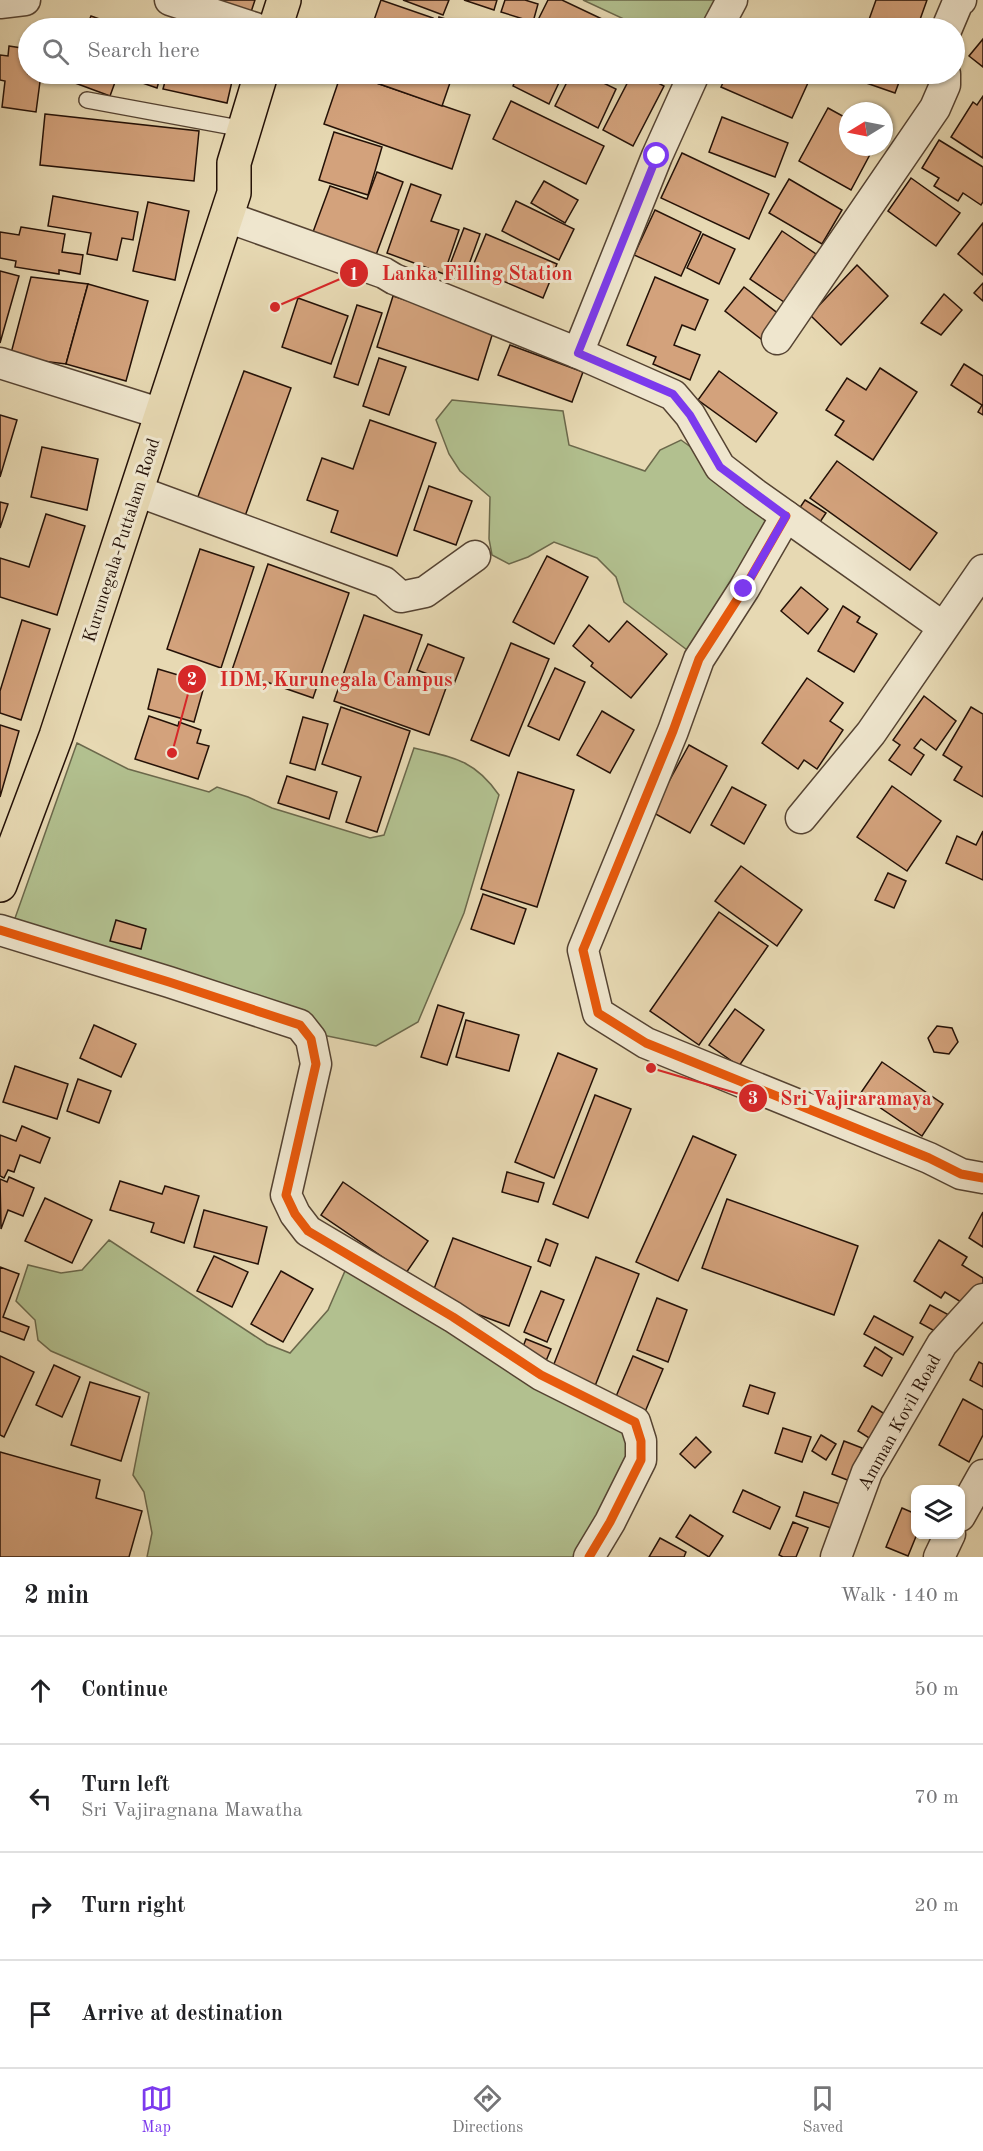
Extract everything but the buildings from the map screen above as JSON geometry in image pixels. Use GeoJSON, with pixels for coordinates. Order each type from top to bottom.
{"type":"FeatureCollection","features":[{"type":"Feature","properties":{"kind":"highway"},"geometry":{"type":"LineString","coordinates":[[278,18],[284,0]]}},
{"type":"Feature","properties":{"kind":"highway"},"geometry":{"type":"LineString","coordinates":[[299,18],[305,0]]}},
{"type":"Feature","properties":{"kind":"highway","name":"Kurunegala-Puttalam Road"},"geometry":{"type":"LineString","coordinates":[[231,205],[234,163],[258,84]]}},
{"type":"Feature","properties":{"kind":"highway","name":"Kurunegala-Puttalam Road"},"geometry":{"type":"LineString","coordinates":[[0,885],[56,736],[231,205],[253,169],[278,84]]}},
{"type":"Feature","properties":{"kind":"street"},"geometry":{"type":"LineString","coordinates":[[0,3],[25,0]]}},
{"type":"Feature","properties":{"kind":"street"},"geometry":{"type":"LineString","coordinates":[[170,0],[225,18]]}},
{"type":"Feature","properties":{"kind":"street"},"geometry":{"type":"LineString","coordinates":[[722,18],[732,0]]}},
{"type":"Feature","properties":{"kind":"street"},"geometry":{"type":"LineString","coordinates":[[951,18],[961,0]]}},
{"type":"Feature","properties":{"kind":"street"},"geometry":{"type":"LineString","coordinates":[[578,353],[657,156],[689,84]]}},
{"type":"Feature","properties":{"kind":"street"},"geometry":{"type":"LineString","coordinates":[[777,339],[935,108],[945,84]]}},
{"type":"Feature","properties":{"kind":"street"},"geometry":{"type":"LineString","coordinates":[[231,205],[394,279],[673,394],[690,415],[720,467],[943,627]]}},
{"type":"Feature","properties":{"kind":"street"},"geometry":{"type":"LineString","coordinates":[[0,363],[162,414]]}},
{"type":"Feature","properties":{"kind":"street"},"geometry":{"type":"LineString","coordinates":[[137,491],[384,582],[401,597],[425,592],[476,556]]}},
{"type":"Feature","properties":{"kind":"street"},"geometry":{"type":"LineString","coordinates":[[786,516],[744,589],[699,659],[673,731],[583,950],[598,1013],[646,1043],[918,1153],[961,1174],[983,1178]]}},
{"type":"Feature","properties":{"kind":"street"},"geometry":{"type":"LineString","coordinates":[[801,818],[871,733],[983,570]]}},
{"type":"Feature","properties":{"kind":"street"},"geometry":{"type":"LineString","coordinates":[[0,930],[300,1025],[311,1039],[316,1064],[286,1195],[295,1214],[308,1231],[453,1317],[541,1375],[635,1422],[641,1442],[641,1460],[610,1522],[589,1557]]}},
{"type":"Feature","properties":{"kind":"street","name":"Amman Kovil Road"},"geometry":{"type":"LineString","coordinates":[[836,1557],[867,1472],[942,1344],[983,1299]]}},
{"type":"Feature","properties":{"kind":"street"},"geometry":{"type":"LineString","coordinates":[[965,1507],[983,1475]]}},
{"type":"Feature","properties":{"kind":"street"},"geometry":{"type":"LineString","coordinates":[[939,1557],[948,1539]]}},
{"type":"Feature","properties":{"kind":"lane"},"geometry":{"type":"LineString","coordinates":[[87,100],[244,129]]}},
{"type":"Feature","properties":{"kind":"green space"},"geometry":{"type":"Polygon","coordinates":[[[583,0],[732,0],[722,18],[622,18],[583,0]]]}},
{"type":"Feature","properties":{"kind":"green space"},"geometry":{"type":"Polygon","coordinates":[[[452,400],[563,411],[569,445],[645,471],[660,450],[681,440],[786,516],[699,659],[624,602],[616,577],[597,558],[554,542],[528,557],[509,564],[492,555],[489,539],[490,497],[460,471],[449,454],[436,420],[452,400]]]}},
{"type":"Feature","properties":{"kind":"green space"},"geometry":{"type":"Polygon","coordinates":[[[77,743],[128,769],[209,792],[217,787],[272,808],[370,838],[384,835],[414,748],[452,758],[481,774],[499,795],[464,913],[418,1022],[376,1046],[308,1032],[14,921],[77,743]]]}},
{"type":"Feature","properties":{"kind":"green space"},"geometry":{"type":"Polygon","coordinates":[[[109,1240],[267,1344],[290,1353],[328,1310],[348,1264],[629,1426],[625,1470],[574,1557],[147,1557],[152,1533],[144,1492],[133,1475],[149,1393],[51,1351],[38,1340],[35,1320],[16,1301],[28,1265],[61,1273],[82,1270],[109,1240]]]}},
{"type":"Feature","properties":{"kind":"cycle path"},"geometry":{"type":"LineString","coordinates":[[786,516],[744,589],[699,659],[673,731],[583,950],[598,1013],[646,1043],[929,1158],[961,1174],[983,1178]]}},
{"type":"Feature","properties":{"kind":"cycle path"},"geometry":{"type":"LineString","coordinates":[[0,930],[300,1025],[311,1039],[316,1064],[286,1195],[295,1214],[308,1231],[453,1317],[541,1375],[635,1422],[641,1441],[641,1460],[610,1522],[589,1557]]}},
{"type":"Feature","properties":{"kind":"place","name":"Lanka Filling Station"},"geometry":{"type":"Point","coordinates":[275,307]}},
{"type":"Feature","properties":{"kind":"place","name":"IDM, Kurunegala Campus"},"geometry":{"type":"Point","coordinates":[172,753]}},
{"type":"Feature","properties":{"kind":"place","name":"Sri Vajiraramaya"},"geometry":{"type":"Point","coordinates":[651,1068]}},
{"type":"Feature","properties":{"kind":"route"},"geometry":{"type":"LineString","coordinates":[[657,156],[578,353],[673,394],[690,415],[720,467],[786,516],[744,589]]}}]}
